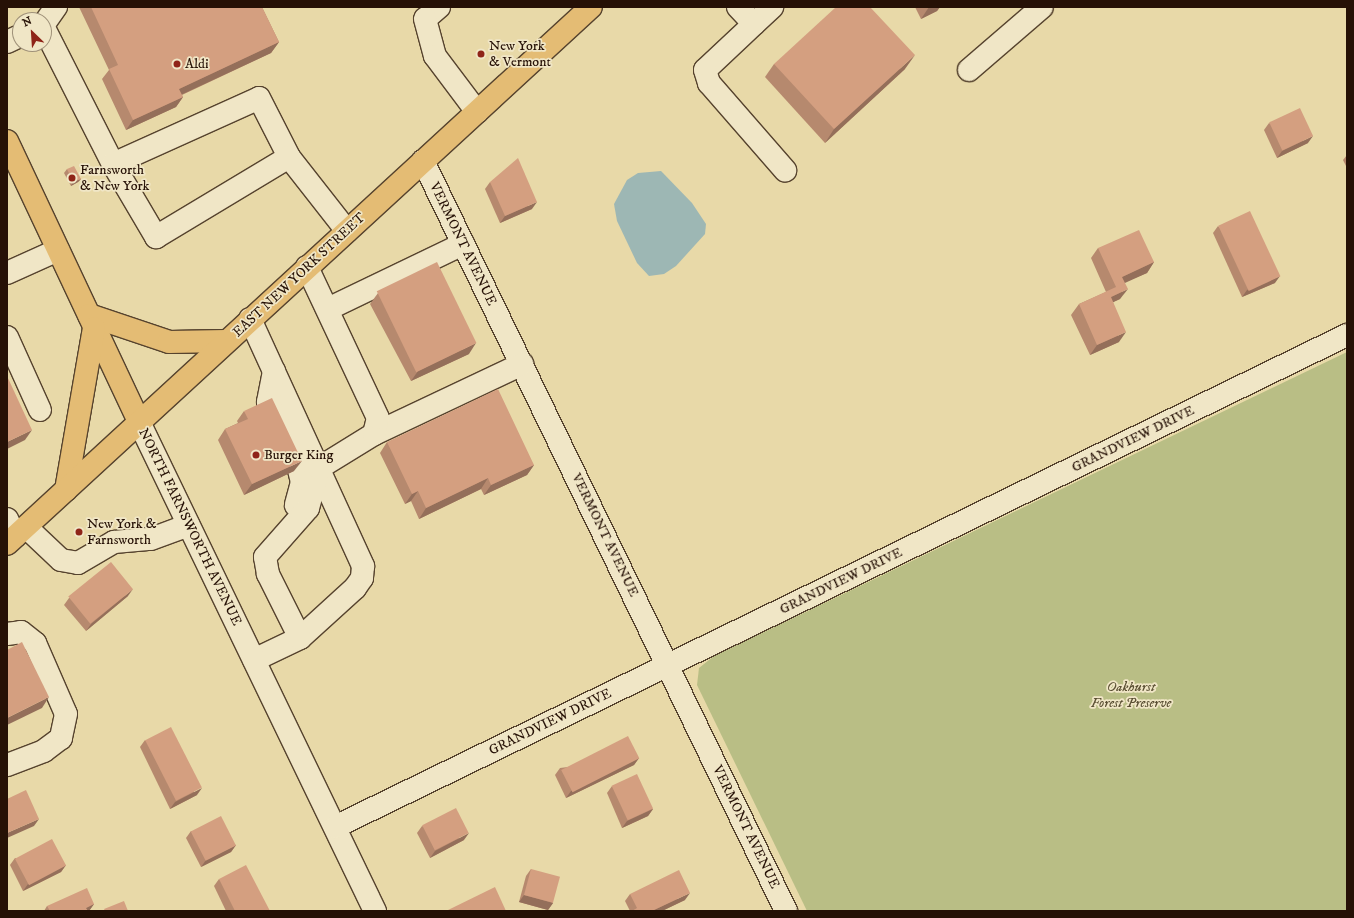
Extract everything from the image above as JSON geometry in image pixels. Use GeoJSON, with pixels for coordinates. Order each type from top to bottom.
{"type":"FeatureCollection","features":[{"type":"Feature","properties":{"kind":"main road","name":"EAST NEW YORK STREET"},"geometry":{"type":"LineString","coordinates":[[14,532],[66,490],[226,341],[591,7]]}},
{"type":"Feature","properties":{"kind":"main road","name":"NORTH FARNSWORTH AVENUE"},"geometry":{"type":"LineString","coordinates":[[7,141],[139,422]]}},
{"type":"Feature","properties":{"kind":"main road"},"geometry":{"type":"LineString","coordinates":[[66,490],[92,321],[169,342],[226,341]]}},
{"type":"Feature","properties":{"kind":"street"},"geometry":{"type":"LineString","coordinates":[[439,7],[425,19],[435,56],[477,112]]}},
{"type":"Feature","properties":{"kind":"street"},"geometry":{"type":"LineString","coordinates":[[738,7],[754,24]]}},
{"type":"Feature","properties":{"kind":"street"},"geometry":{"type":"LineString","coordinates":[[772,7],[705,70],[709,83],[785,170]]}},
{"type":"Feature","properties":{"kind":"street"},"geometry":{"type":"LineString","coordinates":[[969,70],[1042,7]]}},
{"type":"Feature","properties":{"kind":"street"},"geometry":{"type":"LineString","coordinates":[[52,44],[113,164],[156,237],[289,157]]}},
{"type":"Feature","properties":{"kind":"street"},"geometry":{"type":"LineString","coordinates":[[113,164],[259,98],[289,157],[347,231]]}},
{"type":"Feature","properties":{"kind":"street","name":"VERMONT AVENUE"},"geometry":{"type":"LineString","coordinates":[[423,160],[786,911]]}},
{"type":"Feature","properties":{"kind":"street"},"geometry":{"type":"LineString","coordinates":[[328,309],[463,244]]}},
{"type":"Feature","properties":{"kind":"street"},"geometry":{"type":"LineString","coordinates":[[7,274],[58,250]]}},
{"type":"Feature","properties":{"kind":"street"},"geometry":{"type":"LineString","coordinates":[[307,267],[378,418],[374,434]]}},
{"type":"Feature","properties":{"kind":"street"},"geometry":{"type":"LineString","coordinates":[[250,320],[363,566],[362,578],[300,638],[254,660]]}},
{"type":"Feature","properties":{"kind":"street","name":"GRANDVIEW DRIVE"},"geometry":{"type":"LineString","coordinates":[[335,827],[1347,335]]}},
{"type":"Feature","properties":{"kind":"street"},"geometry":{"type":"LineString","coordinates":[[7,337],[40,410]]}},
{"type":"Feature","properties":{"kind":"street"},"geometry":{"type":"LineString","coordinates":[[300,638],[268,574],[265,557],[308,508],[319,468],[374,434],[522,364]]}},
{"type":"Feature","properties":{"kind":"street"},"geometry":{"type":"LineString","coordinates":[[274,371],[268,402],[298,466],[301,495],[296,506],[260,543],[255,556],[256,569],[276,611],[290,617]]}},
{"type":"Feature","properties":{"kind":"street","name":"NORTH FARNSWORTH AVENUE"},"geometry":{"type":"LineString","coordinates":[[139,422],[375,911]]}},
{"type":"Feature","properties":{"kind":"street"},"geometry":{"type":"LineString","coordinates":[[14,532],[61,560],[78,563],[114,542],[151,539],[189,525]]}},
{"type":"Feature","properties":{"kind":"street"},"geometry":{"type":"LineString","coordinates":[[7,634],[20,632],[36,643],[66,714],[61,738],[44,751],[7,765]]}},
{"type":"Feature","properties":{"kind":"green space","name":"Oakhurst Forest Preserve"},"geometry":{"type":"Polygon","coordinates":[[[1347,352],[1347,911],[807,911],[697,685],[699,668],[714,656],[1347,352]]]}},
{"type":"Feature","properties":{"kind":"water"},"geometry":{"type":"Polygon","coordinates":[[[661,171],[692,203],[706,224],[705,234],[676,266],[664,274],[649,276],[637,263],[617,221],[614,204],[627,180],[638,173],[661,171]]]}},
{"type":"Feature","properties":{"kind":"building","name":"Aldi"},"geometry":{"type":"Polygon","coordinates":[[[91,7],[262,7],[279,42],[179,89],[183,97],[133,120],[109,69],[118,65],[91,7]]]}},
{"type":"Feature","properties":{"kind":"building"},"geometry":{"type":"Polygon","coordinates":[[[836,7],[870,7],[915,55],[834,129],[774,64],[836,7]]]}},
{"type":"Feature","properties":{"kind":"building"},"geometry":{"type":"Polygon","coordinates":[[[1300,108],[1313,136],[1282,150],[1269,122],[1300,108]]]}},
{"type":"Feature","properties":{"kind":"building"},"geometry":{"type":"Polygon","coordinates":[[[518,158],[537,202],[505,216],[490,182],[518,158]]]}},
{"type":"Feature","properties":{"kind":"building"},"geometry":{"type":"Polygon","coordinates":[[[74,166],[81,179],[73,182],[67,169],[74,166]]]}},
{"type":"Feature","properties":{"kind":"building"},"geometry":{"type":"Polygon","coordinates":[[[1250,211],[1280,276],[1249,291],[1218,226],[1250,211]]]}},
{"type":"Feature","properties":{"kind":"building"},"geometry":{"type":"Polygon","coordinates":[[[1139,230],[1154,262],[1122,277],[1128,289],[1111,297],[1126,332],[1097,345],[1079,304],[1116,287],[1098,248],[1139,230]]]}},
{"type":"Feature","properties":{"kind":"building"},"geometry":{"type":"Polygon","coordinates":[[[437,262],[476,343],[416,372],[377,291],[437,262]]]}},
{"type":"Feature","properties":{"kind":"building"},"geometry":{"type":"Polygon","coordinates":[[[7,376],[32,430],[7,442],[7,376]]]}},
{"type":"Feature","properties":{"kind":"building"},"geometry":{"type":"Polygon","coordinates":[[[498,389],[534,465],[491,485],[488,478],[426,508],[418,491],[412,494],[387,442],[498,389]]]}},
{"type":"Feature","properties":{"kind":"building","name":"Burger King"},"geometry":{"type":"Polygon","coordinates":[[[272,398],[302,461],[252,484],[225,429],[248,419],[244,411],[272,398]]]}},
{"type":"Feature","properties":{"kind":"building"},"geometry":{"type":"Polygon","coordinates":[[[111,562],[133,589],[90,624],[68,597],[111,562]]]}},
{"type":"Feature","properties":{"kind":"building"},"geometry":{"type":"Polygon","coordinates":[[[22,642],[49,697],[7,718],[7,650],[22,642]]]}},
{"type":"Feature","properties":{"kind":"building"},"geometry":{"type":"Polygon","coordinates":[[[171,727],[202,788],[176,801],[145,740],[171,727]]]}},
{"type":"Feature","properties":{"kind":"building"},"geometry":{"type":"Polygon","coordinates":[[[628,736],[639,758],[573,792],[561,770],[628,736]]]}},
{"type":"Feature","properties":{"kind":"building"},"geometry":{"type":"Polygon","coordinates":[[[637,774],[653,808],[628,820],[612,786],[637,774]]]}},
{"type":"Feature","properties":{"kind":"building"},"geometry":{"type":"Polygon","coordinates":[[[26,790],[39,819],[7,833],[7,799],[26,790]]]}},
{"type":"Feature","properties":{"kind":"building"},"geometry":{"type":"Polygon","coordinates":[[[456,808],[469,833],[435,850],[422,825],[456,808]]]}},
{"type":"Feature","properties":{"kind":"building"},"geometry":{"type":"Polygon","coordinates":[[[221,816],[236,845],[206,861],[191,831],[221,816]]]}},
{"type":"Feature","properties":{"kind":"building"},"geometry":{"type":"Polygon","coordinates":[[[52,839],[66,865],[29,885],[15,859],[52,839]]]}},
{"type":"Feature","properties":{"kind":"building"},"geometry":{"type":"Polygon","coordinates":[[[246,865],[270,911],[235,911],[219,879],[246,865]]]}},
{"type":"Feature","properties":{"kind":"building"},"geometry":{"type":"Polygon","coordinates":[[[531,869],[560,877],[553,903],[524,895],[531,869]]]}},
{"type":"Feature","properties":{"kind":"building"},"geometry":{"type":"Polygon","coordinates":[[[679,870],[690,893],[654,910],[655,911],[632,911],[637,908],[630,894],[679,870]]]}},
{"type":"Feature","properties":{"kind":"building"},"geometry":{"type":"Polygon","coordinates":[[[495,887],[506,911],[446,911],[495,887]]]}},
{"type":"Feature","properties":{"kind":"building"},"geometry":{"type":"Polygon","coordinates":[[[87,888],[94,904],[86,908],[88,911],[50,911],[47,906],[87,888]]]}},
{"type":"Feature","properties":{"kind":"building"},"geometry":{"type":"Polygon","coordinates":[[[124,901],[128,911],[105,911],[104,909],[124,901]]]}},
{"type":"Feature","properties":{"kind":"place","name":"New York & Vermont"},"geometry":{"type":"Point","coordinates":[481,54]}},
{"type":"Feature","properties":{"kind":"place","name":"Aldi"},"geometry":{"type":"Point","coordinates":[177,64]}},
{"type":"Feature","properties":{"kind":"place","name":"Farnsworth & New York"},"geometry":{"type":"Point","coordinates":[72,178]}},
{"type":"Feature","properties":{"kind":"place","name":"Burger King"},"geometry":{"type":"Point","coordinates":[256,455]}},
{"type":"Feature","properties":{"kind":"place","name":"New York & Farnsworth"},"geometry":{"type":"Point","coordinates":[79,532]}}]}
